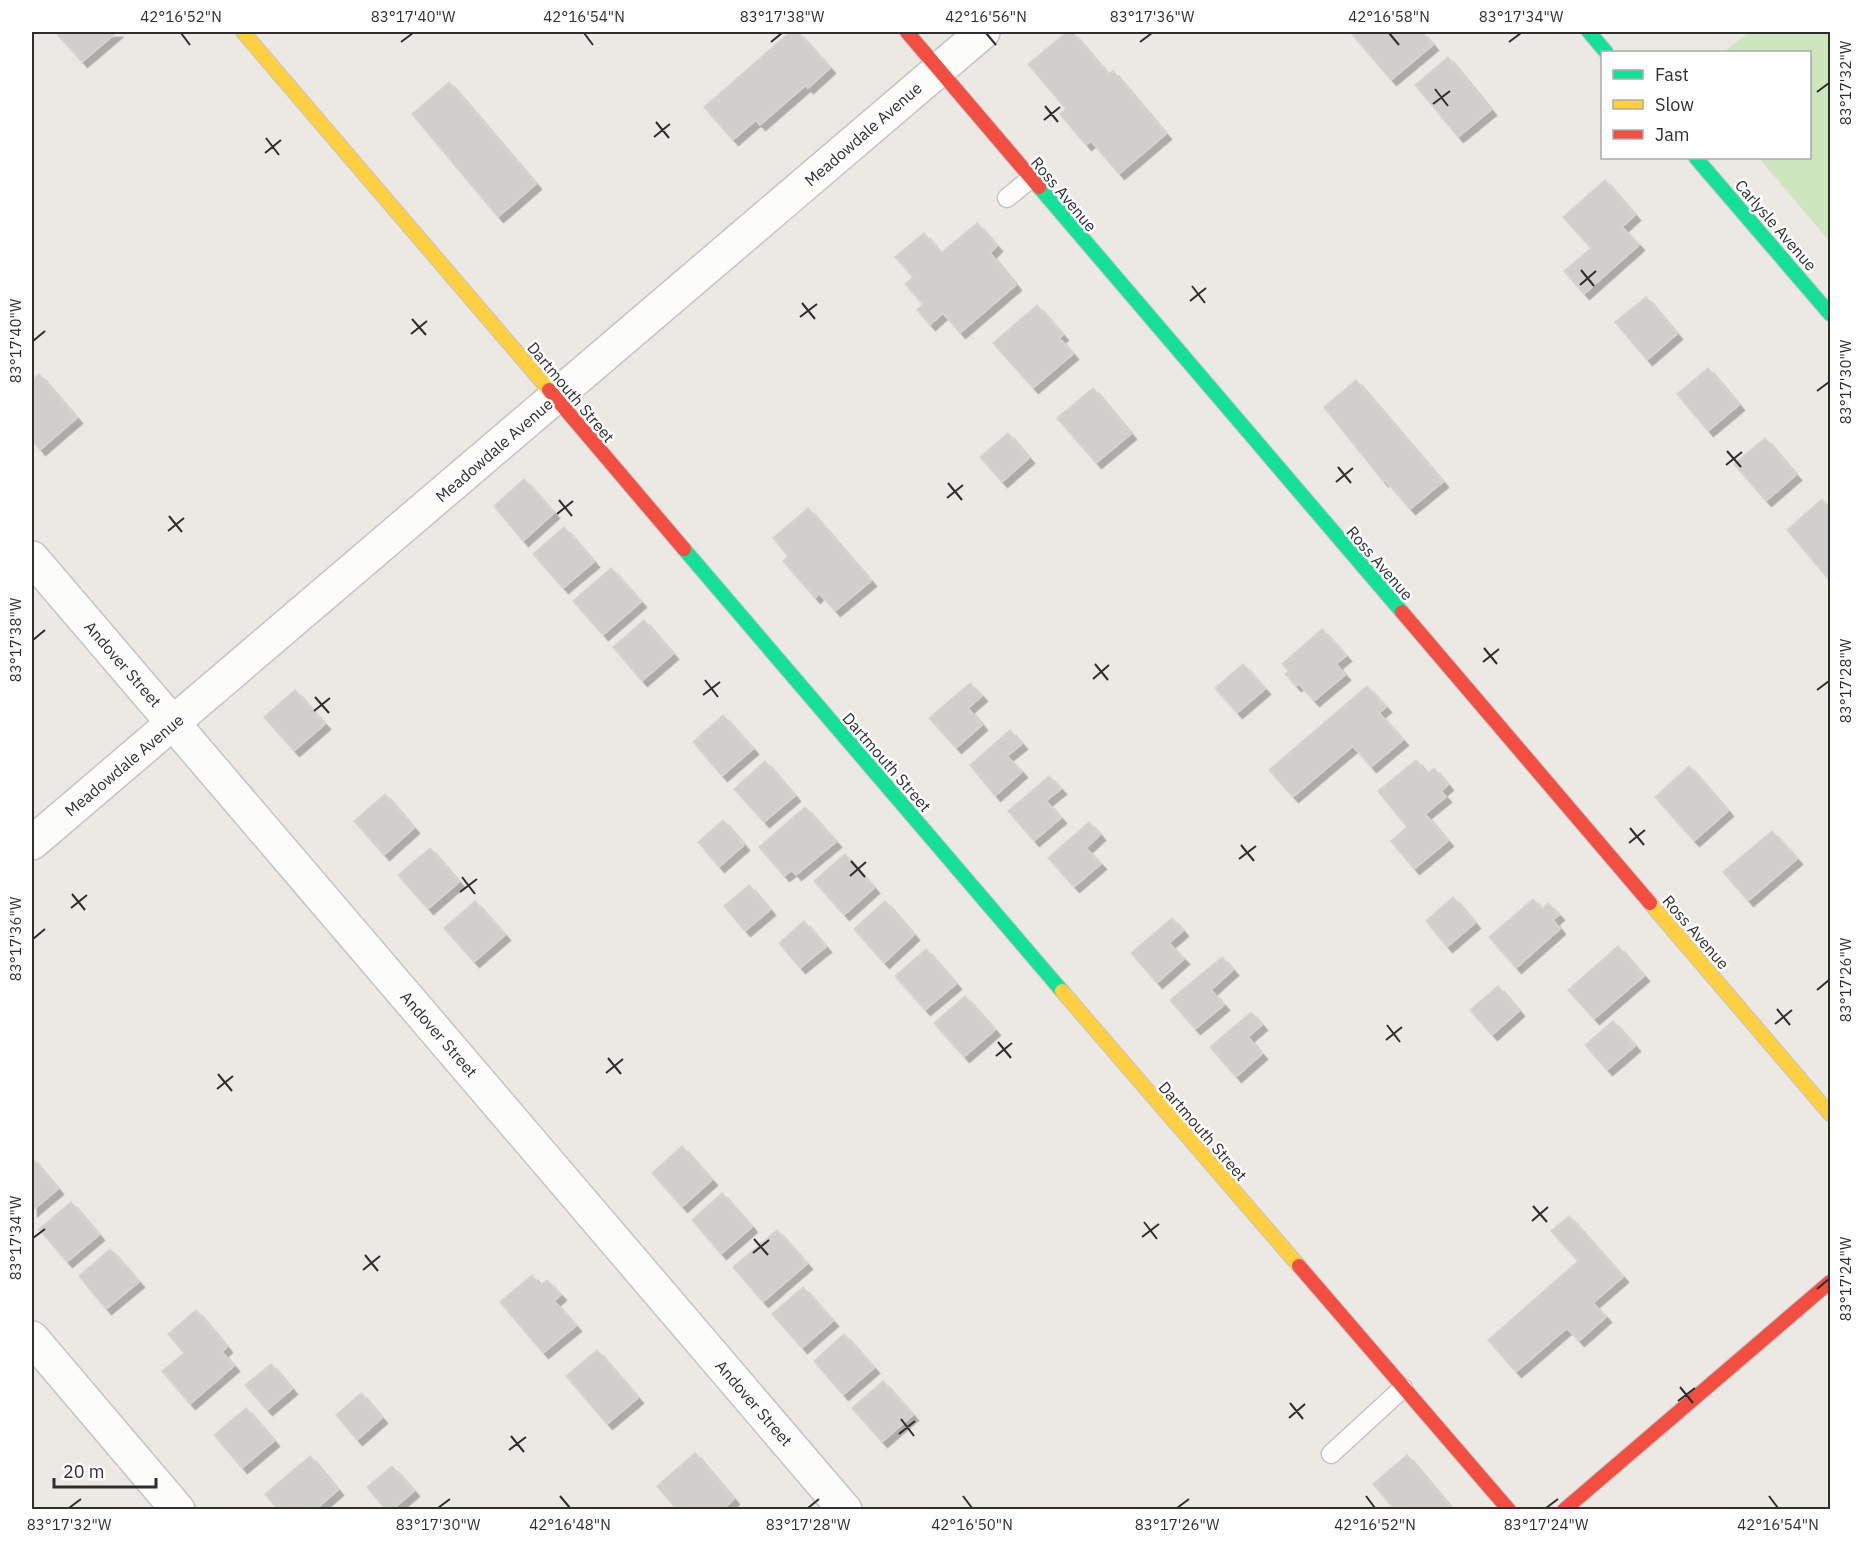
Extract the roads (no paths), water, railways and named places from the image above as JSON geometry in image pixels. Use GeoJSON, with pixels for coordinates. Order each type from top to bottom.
{"type":"FeatureCollection","features":[{"type":"Feature","properties":{"kind":"street","name":"Dartmouth Street"},"geometry":{"type":"LineString","coordinates":[[243,32],[554,398],[1509,1509]]}},
{"type":"Feature","properties":{"kind":"street","name":"Ross Avenue"},"geometry":{"type":"LineString","coordinates":[[907,32],[1030,179],[1830,1114]]}},
{"type":"Feature","properties":{"kind":"street","name":"Meadowdale Avenue"},"geometry":{"type":"LineString","coordinates":[[32,843],[983,32]]}},
{"type":"Feature","properties":{"kind":"street"},"geometry":{"type":"LineString","coordinates":[[1588,32],[1605,51]]}},
{"type":"Feature","properties":{"kind":"street","name":"Carlysle Avenue"},"geometry":{"type":"LineString","coordinates":[[1697,159],[1830,314]]}},
{"type":"Feature","properties":{"kind":"street","name":"Andover Street"},"geometry":{"type":"LineString","coordinates":[[32,558],[845,1509]]}},
{"type":"Feature","properties":{"kind":"street"},"geometry":{"type":"LineString","coordinates":[[1564,1509],[1830,1282]]}},
{"type":"Feature","properties":{"kind":"street"},"geometry":{"type":"LineString","coordinates":[[32,1338],[178,1509]]}},
{"type":"Feature","properties":{"kind":"lane"},"geometry":{"type":"LineString","coordinates":[[1007,198],[1030,179]]}},
{"type":"Feature","properties":{"kind":"lane"},"geometry":{"type":"LineString","coordinates":[[1331,1454],[1403,1388]]}}]}
